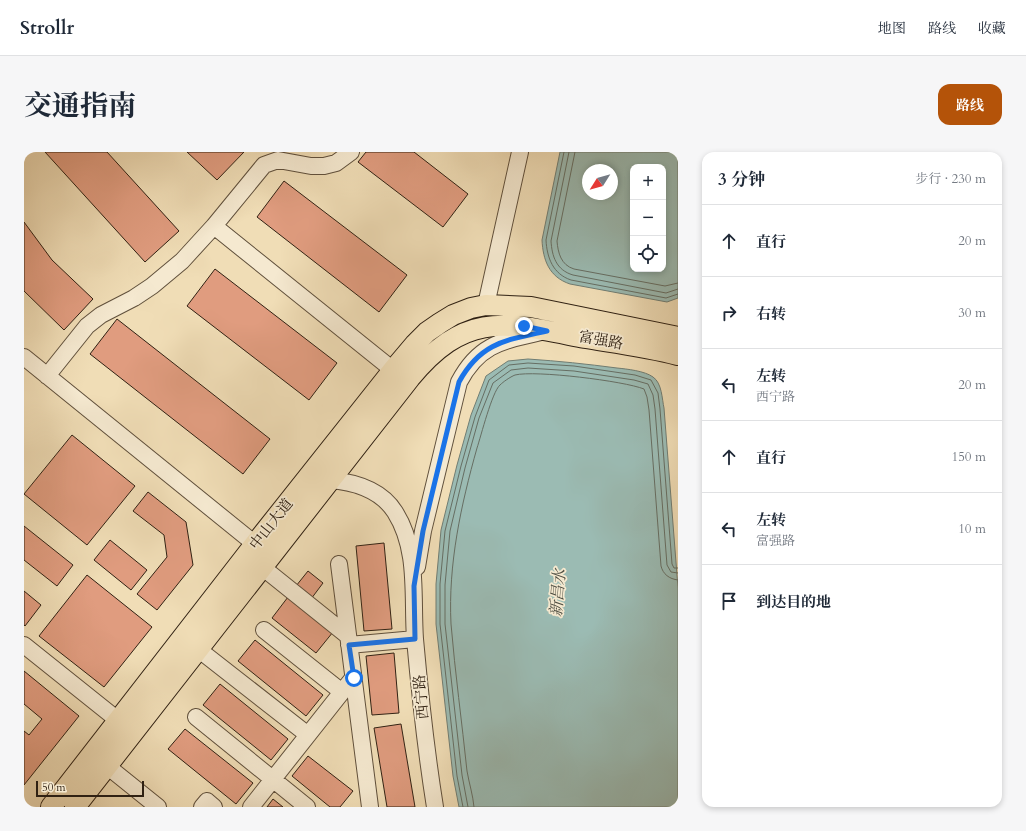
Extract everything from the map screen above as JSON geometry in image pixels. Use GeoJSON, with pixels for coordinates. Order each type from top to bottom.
{"type":"FeatureCollection","features":[{"type":"Feature","properties":{"kind":"main road","name":"中山大道"},"geometry":{"type":"LineString","coordinates":[[51,807],[255,544],[393,370],[426,332],[453,315],[471,308],[486,305],[531,307]]}},
{"type":"Feature","properties":{"kind":"main road","name":"富强路"},"geometry":{"type":"LineString","coordinates":[[531,307],[678,337]]}},
{"type":"Feature","properties":{"kind":"main road","name":"中山大道"},"geometry":{"type":"LineString","coordinates":[[75,807],[419,367],[439,348],[463,333],[494,325],[524,326]]}},
{"type":"Feature","properties":{"kind":"main road","name":"富强路"},"geometry":{"type":"LineString","coordinates":[[524,326],[678,355]]}},
{"type":"Feature","properties":{"kind":"street"},"geometry":{"type":"LineString","coordinates":[[47,376],[87,326],[101,315],[134,298],[168,274],[182,261],[214,226],[260,169],[269,162],[278,160],[311,166],[324,166],[336,163],[351,152]]}},
{"type":"Feature","properties":{"kind":"street"},"geometry":{"type":"LineString","coordinates":[[486,305],[520,152]]}},
{"type":"Feature","properties":{"kind":"street"},"geometry":{"type":"LineString","coordinates":[[214,226],[393,370]]}},
{"type":"Feature","properties":{"kind":"street"},"geometry":{"type":"LineString","coordinates":[[414,586],[423,531],[459,382],[471,364],[491,346],[506,340],[547,331]]}},
{"type":"Feature","properties":{"kind":"street"},"geometry":{"type":"LineString","coordinates":[[24,357],[255,544]]}},
{"type":"Feature","properties":{"kind":"street"},"geometry":{"type":"LineString","coordinates":[[330,480],[353,483],[364,487],[388,503],[400,520],[408,541],[411,553],[414,586]]}},
{"type":"Feature","properties":{"kind":"street"},"geometry":{"type":"LineString","coordinates":[[339,564],[370,807]]}},
{"type":"Feature","properties":{"kind":"street"},"geometry":{"type":"LineString","coordinates":[[262,567],[349,641],[415,639]]}},
{"type":"Feature","properties":{"kind":"street","name":"西宁路"},"geometry":{"type":"LineString","coordinates":[[414,586],[415,639],[426,756],[435,807]]}},
{"type":"Feature","properties":{"kind":"street"},"geometry":{"type":"LineString","coordinates":[[264,630],[342,692]]}},
{"type":"Feature","properties":{"kind":"street"},"geometry":{"type":"LineString","coordinates":[[24,645],[119,720]]}},
{"type":"Feature","properties":{"kind":"street"},"geometry":{"type":"LineString","coordinates":[[198,649],[308,735]]}},
{"type":"Feature","properties":{"kind":"street"},"geometry":{"type":"LineString","coordinates":[[251,807],[354,678]]}},
{"type":"Feature","properties":{"kind":"street"},"geometry":{"type":"LineString","coordinates":[[196,717],[307,807]]}},
{"type":"Feature","properties":{"kind":"street"},"geometry":{"type":"LineString","coordinates":[[107,766],[158,807]]}},
{"type":"Feature","properties":{"kind":"street"},"geometry":{"type":"LineString","coordinates":[[202,807],[207,801],[214,807]]}},
{"type":"Feature","properties":{"kind":"water"},"geometry":{"type":"Polygon","coordinates":[[[560,152],[678,152],[678,298],[667,302],[570,284],[557,277],[548,267],[542,240],[560,152]]]}},
{"type":"Feature","properties":{"kind":"water","name":"新昌水"},"geometry":{"type":"Polygon","coordinates":[[[528,359],[584,364],[636,371],[653,377],[660,387],[664,408],[678,588],[678,807],[459,807],[453,776],[436,624],[436,584],[441,530],[471,415],[486,376],[508,361],[528,359]]]}},
{"type":"Feature","properties":{"kind":"building"},"geometry":{"type":"Polygon","coordinates":[[[45,152],[107,152],[179,231],[145,262],[45,152]]]}},
{"type":"Feature","properties":{"kind":"building"},"geometry":{"type":"Polygon","coordinates":[[[187,152],[244,152],[217,180],[187,152]]]}},
{"type":"Feature","properties":{"kind":"building"},"geometry":{"type":"Polygon","coordinates":[[[366,152],[414,152],[468,194],[443,227],[358,162],[366,152]]]}},
{"type":"Feature","properties":{"kind":"building"},"geometry":{"type":"Polygon","coordinates":[[[284,181],[407,275],[379,312],[257,217],[284,181]]]}},
{"type":"Feature","properties":{"kind":"building"},"geometry":{"type":"Polygon","coordinates":[[[24,222],[52,260],[93,299],[64,330],[24,291],[24,222]]]}},
{"type":"Feature","properties":{"kind":"building"},"geometry":{"type":"Polygon","coordinates":[[[215,269],[337,363],[309,400],[187,306],[215,269]]]}},
{"type":"Feature","properties":{"kind":"building"},"geometry":{"type":"Polygon","coordinates":[[[117,319],[270,439],[243,474],[90,354],[117,319]]]}},
{"type":"Feature","properties":{"kind":"building"},"geometry":{"type":"Polygon","coordinates":[[[72,435],[135,486],[87,545],[24,494],[72,435]]]}},
{"type":"Feature","properties":{"kind":"building"},"geometry":{"type":"Polygon","coordinates":[[[148,492],[186,522],[193,565],[157,610],[137,594],[167,557],[164,535],[133,511],[148,492]]]}},
{"type":"Feature","properties":{"kind":"building"},"geometry":{"type":"Polygon","coordinates":[[[24,526],[73,565],[57,586],[24,560],[24,526]]]}},
{"type":"Feature","properties":{"kind":"building"},"geometry":{"type":"Polygon","coordinates":[[[110,540],[147,570],[131,590],[94,560],[110,540]]]}},
{"type":"Feature","properties":{"kind":"building"},"geometry":{"type":"Polygon","coordinates":[[[384,543],[392,629],[364,631],[356,546],[384,543]]]}},
{"type":"Feature","properties":{"kind":"building"},"geometry":{"type":"Polygon","coordinates":[[[308,571],[323,583],[311,599],[296,586],[308,571]]]}},
{"type":"Feature","properties":{"kind":"building"},"geometry":{"type":"Polygon","coordinates":[[[87,575],[152,627],[104,687],[39,636],[87,575]]]}},
{"type":"Feature","properties":{"kind":"building"},"geometry":{"type":"Polygon","coordinates":[[[24,591],[41,605],[25,626],[24,625],[24,591]]]}},
{"type":"Feature","properties":{"kind":"building"},"geometry":{"type":"Polygon","coordinates":[[[288,597],[333,632],[316,653],[272,618],[288,597]]]}},
{"type":"Feature","properties":{"kind":"building"},"geometry":{"type":"Polygon","coordinates":[[[255,640],[323,695],[306,716],[238,661],[255,640]]]}},
{"type":"Feature","properties":{"kind":"building"},"geometry":{"type":"Polygon","coordinates":[[[394,653],[399,713],[372,715],[366,656],[394,653]]]}},
{"type":"Feature","properties":{"kind":"building"},"geometry":{"type":"Polygon","coordinates":[[[24,671],[79,716],[24,785],[24,731],[29,735],[42,719],[24,704],[24,671]]]}},
{"type":"Feature","properties":{"kind":"building"},"geometry":{"type":"Polygon","coordinates":[[[220,684],[288,739],[271,760],[203,705],[220,684]]]}},
{"type":"Feature","properties":{"kind":"building"},"geometry":{"type":"Polygon","coordinates":[[[401,724],[415,807],[387,807],[374,728],[401,724]]]}},
{"type":"Feature","properties":{"kind":"building"},"geometry":{"type":"Polygon","coordinates":[[[185,729],[253,783],[236,804],[168,749],[185,729]]]}},
{"type":"Feature","properties":{"kind":"building"},"geometry":{"type":"Polygon","coordinates":[[[308,756],[353,791],[340,807],[330,807],[292,776],[308,756]]]}},
{"type":"Feature","properties":{"kind":"building"},"geometry":{"type":"Polygon","coordinates":[[[273,799],[283,807],[267,807],[273,799]]]}},
{"type":"Feature","properties":{"kind":"route"},"geometry":{"type":"LineString","coordinates":[[354,678],[349,645],[415,639],[414,586],[423,531],[459,382],[471,364],[491,346],[506,340],[547,331],[524,326]]}}]}
